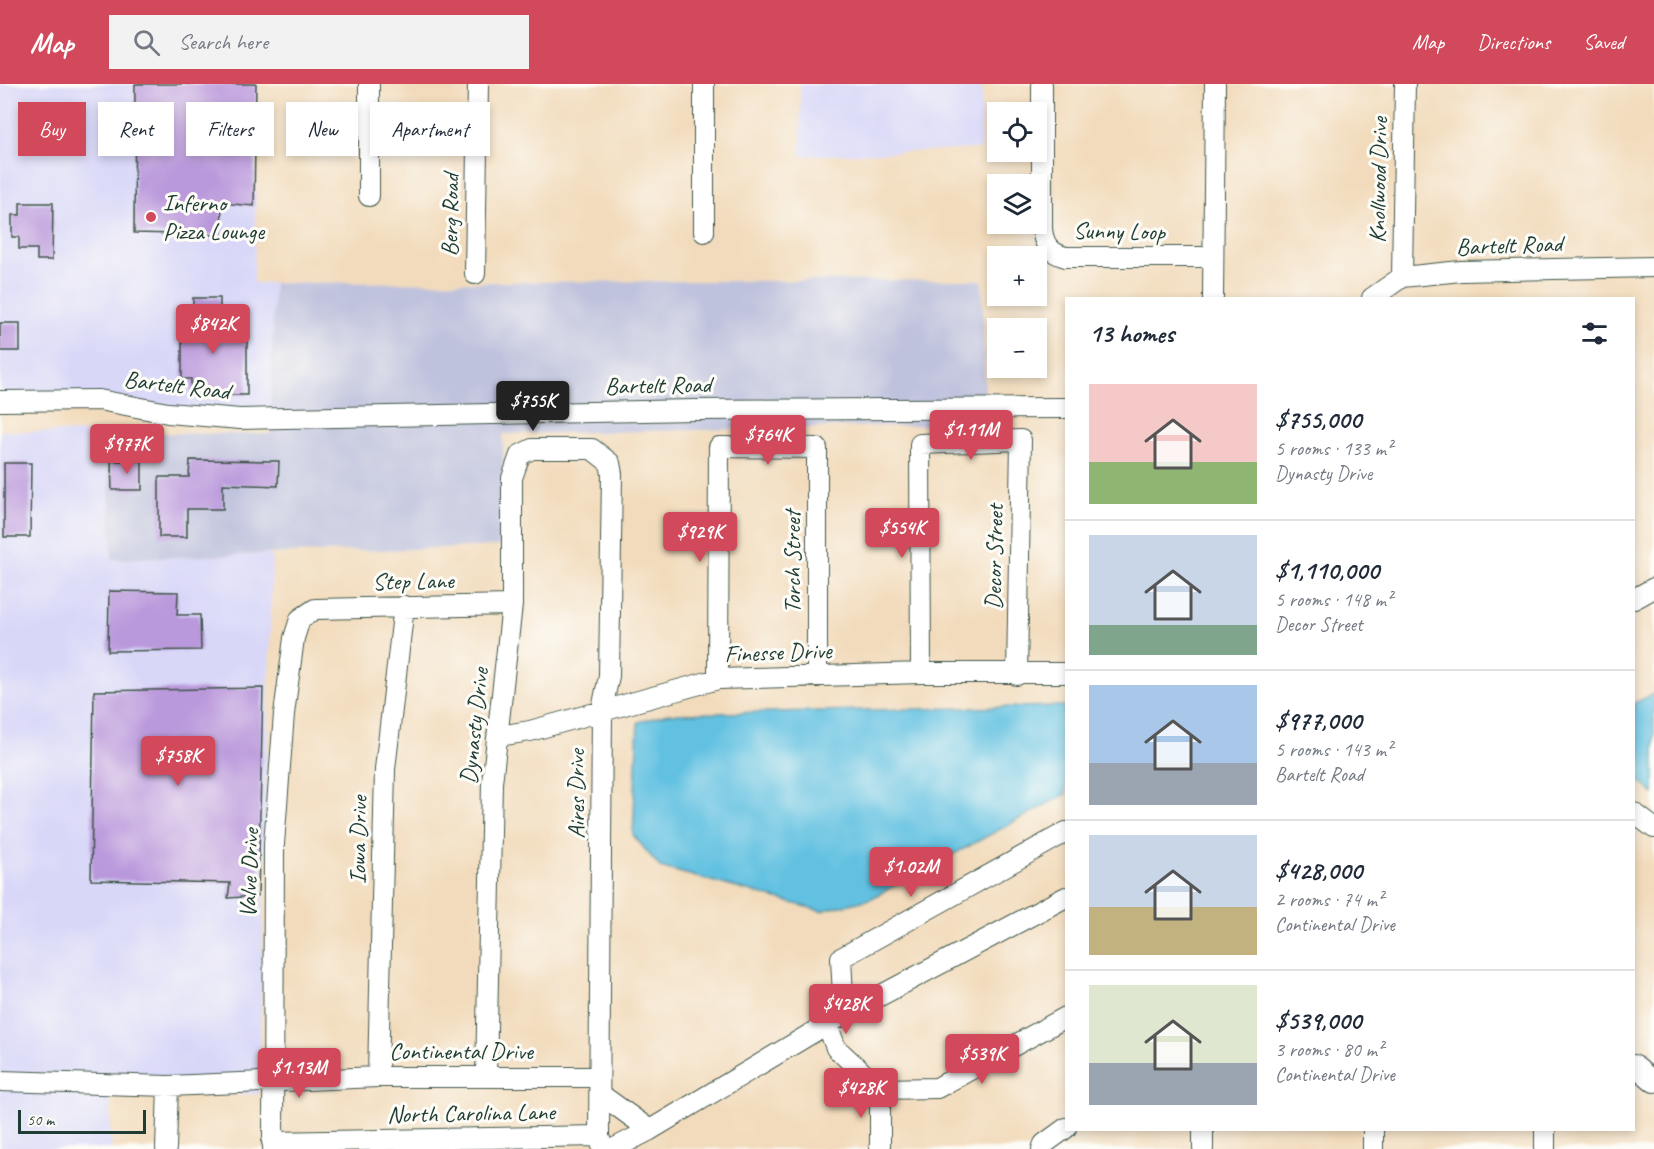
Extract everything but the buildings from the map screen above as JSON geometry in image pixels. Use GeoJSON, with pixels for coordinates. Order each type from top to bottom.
{"type":"FeatureCollection","features":[{"type":"Feature","properties":{"kind":"street"},"geometry":{"type":"LineString","coordinates":[[369,84],[369,196]]}},
{"type":"Feature","properties":{"kind":"street","name":"Berg Road"},"geometry":{"type":"LineString","coordinates":[[475,274],[478,84]]}},
{"type":"Feature","properties":{"kind":"street"},"geometry":{"type":"LineString","coordinates":[[704,84],[704,232]]}},
{"type":"Feature","properties":{"kind":"street","name":"Sunny Loop"},"geometry":{"type":"LineString","coordinates":[[1042,84],[1042,228],[1043,239],[1047,247],[1056,254],[1066,257],[1213,257]]}},
{"type":"Feature","properties":{"kind":"street"},"geometry":{"type":"LineString","coordinates":[[1214,297],[1215,84]]}},
{"type":"Feature","properties":{"kind":"street","name":"Knollwood Drive"},"geometry":{"type":"LineString","coordinates":[[1402,277],[1405,84]]}},
{"type":"Feature","properties":{"kind":"street","name":"Bartelt Road"},"geometry":{"type":"LineString","coordinates":[[1373,297],[1402,277],[1461,271],[1654,267]]}},
{"type":"Feature","properties":{"kind":"street","name":"Bartelt Road"},"geometry":{"type":"LineString","coordinates":[[0,400],[99,400],[168,413],[240,419],[695,410],[1065,408]]}},
{"type":"Feature","properties":{"kind":"street","name":"Decor Street"},"geometry":{"type":"LineString","coordinates":[[921,673],[920,444],[1021,440],[1017,675]]}},
{"type":"Feature","properties":{"kind":"street","name":"Torch Street"},"geometry":{"type":"LineString","coordinates":[[718,679],[719,447],[817,448],[817,676]]}},
{"type":"Feature","properties":{"kind":"street","name":"Dynasty Drive"},"geometry":{"type":"LineString","coordinates":[[486,1077],[492,783],[512,605],[512,478],[520,456],[532,449],[592,449]]}},
{"type":"Feature","properties":{"kind":"street","name":"Aires Drive"},"geometry":{"type":"LineString","coordinates":[[592,449],[610,464],[612,474],[609,676],[602,709],[599,1085],[605,1145]]}},
{"type":"Feature","properties":{"kind":"street"},"geometry":{"type":"LineString","coordinates":[[1635,598],[1654,588]]}},
{"type":"Feature","properties":{"kind":"street","name":"Step Lane"},"geometry":{"type":"LineString","coordinates":[[315,609],[512,605]]}},
{"type":"Feature","properties":{"kind":"street","name":"Iowa Drive"},"geometry":{"type":"LineString","coordinates":[[378,1077],[385,769],[404,606]]}},
{"type":"Feature","properties":{"kind":"street","name":"Valve Drive"},"geometry":{"type":"LineString","coordinates":[[272,1146],[274,844],[284,714],[294,638],[300,619],[315,609]]}},
{"type":"Feature","properties":{"kind":"street","name":"Finesse Drive"},"geometry":{"type":"LineString","coordinates":[[498,736],[530,731],[602,709],[718,679],[921,673],[1065,674]]}},
{"type":"Feature","properties":{"kind":"street"},"geometry":{"type":"LineString","coordinates":[[1635,814],[1654,828]]}},
{"type":"Feature","properties":{"kind":"street"},"geometry":{"type":"LineString","coordinates":[[1065,833],[841,958],[836,1048],[880,1089],[937,1088],[1065,1018]]}},
{"type":"Feature","properties":{"kind":"street"},"geometry":{"type":"LineString","coordinates":[[605,1145],[650,1130],[836,1020],[1065,898]]}},
{"type":"Feature","properties":{"kind":"street"},"geometry":{"type":"LineString","coordinates":[[1635,1066],[1654,1082]]}},
{"type":"Feature","properties":{"kind":"street","name":"Continental Drive"},"geometry":{"type":"LineString","coordinates":[[0,1081],[168,1086],[378,1077],[486,1077],[599,1085]]}},
{"type":"Feature","properties":{"kind":"street"},"geometry":{"type":"LineString","coordinates":[[599,1085],[650,1130]]}},
{"type":"Feature","properties":{"kind":"street"},"geometry":{"type":"LineString","coordinates":[[166,1149],[168,1086]]}},
{"type":"Feature","properties":{"kind":"street"},"geometry":{"type":"LineString","coordinates":[[880,1089],[880,1149]]}},
{"type":"Feature","properties":{"kind":"street"},"geometry":{"type":"LineString","coordinates":[[1042,1149],[1044,1144],[1065,1129]]}},
{"type":"Feature","properties":{"kind":"street"},"geometry":{"type":"LineString","coordinates":[[1203,1131],[1203,1149]]}},
{"type":"Feature","properties":{"kind":"street"},"geometry":{"type":"LineString","coordinates":[[1373,1131],[1373,1149]]}},
{"type":"Feature","properties":{"kind":"street"},"geometry":{"type":"LineString","coordinates":[[1545,1131],[1545,1149]]}},
{"type":"Feature","properties":{"kind":"street","name":"North Carolina Lane"},"geometry":{"type":"LineString","coordinates":[[272,1146],[605,1145]]}},
{"type":"Feature","properties":{"kind":"shaded area"},"geometry":{"type":"Polygon","coordinates":[[[0,84],[258,84],[258,102],[186,102],[186,156],[257,156],[254,283],[274,283],[270,415],[0,394],[0,84]]]}},
{"type":"Feature","properties":{"kind":"shaded area"},"geometry":{"type":"Polygon","coordinates":[[[800,84],[982,84],[981,149],[801,156],[800,84]]]}},
{"type":"Feature","properties":{"kind":"shaded area"},"geometry":{"type":"Polygon","coordinates":[[[982,280],[986,424],[503,434],[504,546],[112,559],[107,433],[270,434],[274,283],[982,280]]]}},
{"type":"Feature","properties":{"kind":"shaded area"},"geometry":{"type":"Polygon","coordinates":[[[0,431],[107,433],[112,559],[269,554],[272,557],[259,1094],[110,1095],[111,1149],[0,1149],[0,431]]]}},
{"type":"Feature","properties":{"kind":"water"},"geometry":{"type":"Polygon","coordinates":[[[1654,694],[1654,794],[1635,777],[1635,703],[1654,694]]]}},
{"type":"Feature","properties":{"kind":"water"},"geometry":{"type":"Polygon","coordinates":[[[1065,706],[1065,795],[870,899],[821,911],[660,867],[633,835],[638,722],[668,714],[1065,706]]]}},
{"type":"Feature","properties":{"kind":"place","name":"Inferno Pizza Lounge"},"geometry":{"type":"Point","coordinates":[151,217]}}]}
